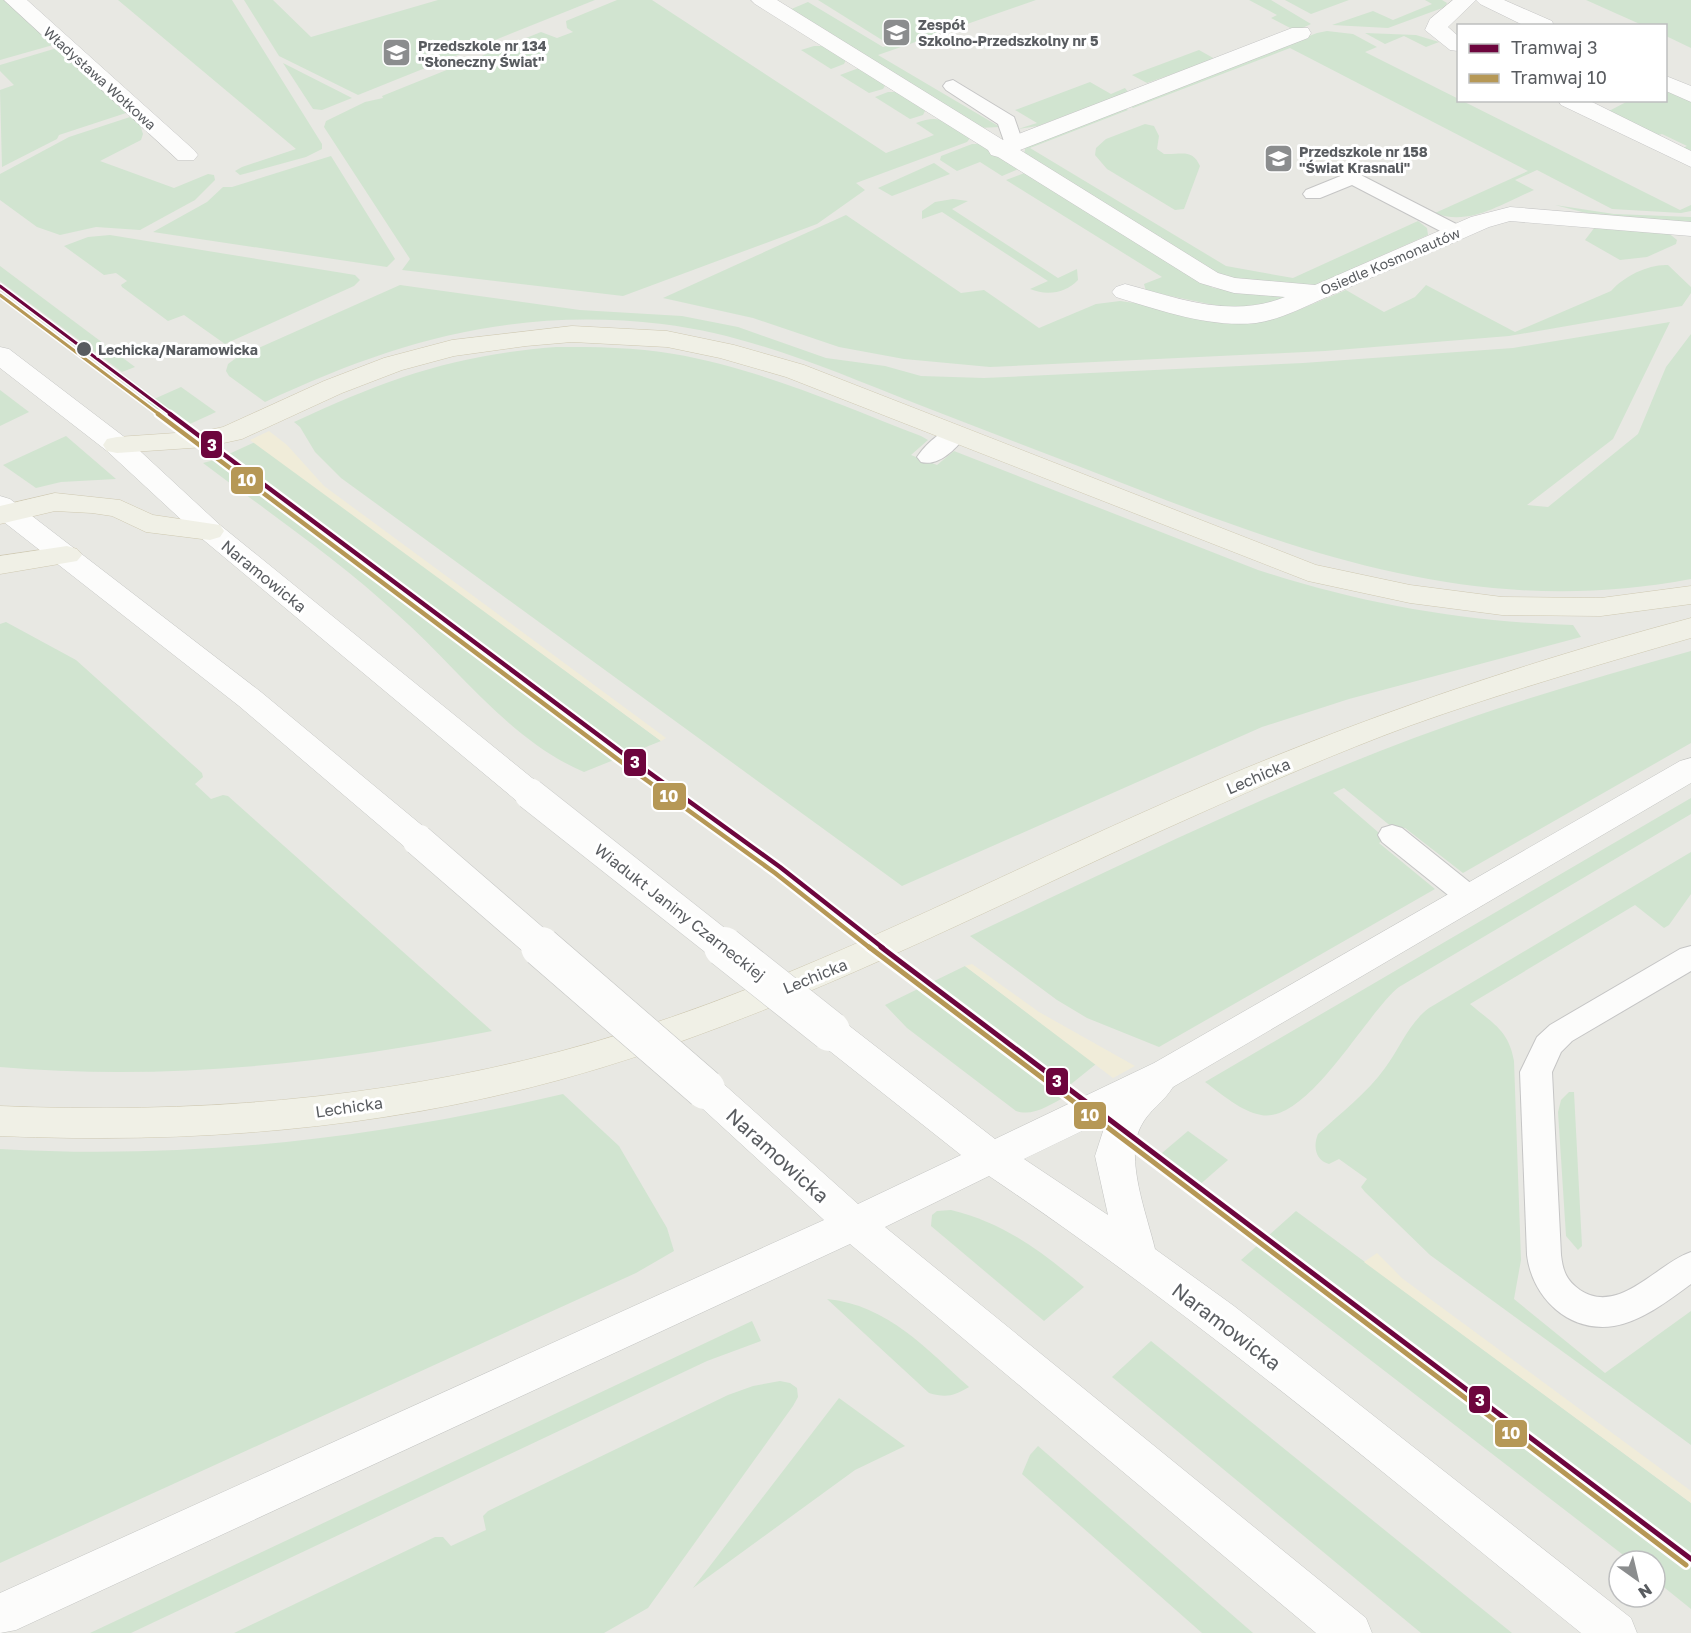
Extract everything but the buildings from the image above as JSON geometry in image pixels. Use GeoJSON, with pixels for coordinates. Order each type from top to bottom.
{"type":"FeatureCollection","features":[{"type":"Feature","properties":{"kind":"main road"},"geometry":{"type":"LineString","coordinates":[[117,445],[205,439],[232,433],[333,387],[393,363],[452,348],[572,334],[667,339],[725,351],[795,371],[1308,572],[1410,594],[1502,606],[1601,607],[1691,595]]}},
{"type":"Feature","properties":{"kind":"main road"},"geometry":{"type":"LineString","coordinates":[[3,510],[55,502],[92,504],[120,509],[146,523],[210,531]]}},
{"type":"Feature","properties":{"kind":"main road"},"geometry":{"type":"LineString","coordinates":[[0,565],[67,555]]}},
{"type":"Feature","properties":{"kind":"main road","name":"Lechicka"},"geometry":{"type":"LineString","coordinates":[[0,1121],[132,1124],[318,1112],[418,1097],[517,1077],[634,1044],[839,967],[1151,822],[1388,723],[1620,647],[1691,628]]}},
{"type":"Feature","properties":{"kind":"street","name":"Władysława Wołkowa"},"geometry":{"type":"LineString","coordinates":[[15,0],[186,155]]}},
{"type":"Feature","properties":{"kind":"street","name":"Osiedle Kosmonautów"},"geometry":{"type":"LineString","coordinates":[[762,0],[998,144],[1209,278],[1234,285],[1318,293],[1456,232],[1495,217],[1515,214],[1691,229]]}},
{"type":"Feature","properties":{"kind":"street"},"geometry":{"type":"LineString","coordinates":[[1487,0],[1540,24]]}},
{"type":"Feature","properties":{"kind":"street"},"geometry":{"type":"LineString","coordinates":[[1457,44],[1436,30],[1438,24],[1460,2]]}},
{"type":"Feature","properties":{"kind":"street"},"geometry":{"type":"LineString","coordinates":[[998,144],[1300,33]]}},
{"type":"Feature","properties":{"kind":"street"},"geometry":{"type":"LineString","coordinates":[[1667,84],[1691,95]]}},
{"type":"Feature","properties":{"kind":"street"},"geometry":{"type":"LineString","coordinates":[[1573,102],[1691,160]]}},
{"type":"Feature","properties":{"kind":"street"},"geometry":{"type":"LineString","coordinates":[[1125,292],[1218,313],[1251,315],[1271,312],[1318,293]]}},
{"type":"Feature","properties":{"kind":"street","name":"Naramowicka"},"geometry":{"type":"LineString","coordinates":[[0,355],[117,445],[210,531],[530,794]]}},
{"type":"Feature","properties":{"kind":"street"},"geometry":{"type":"LineString","coordinates":[[3,510],[67,555]]}},
{"type":"Feature","properties":{"kind":"street","name":"Naramowicka"},"geometry":{"type":"LineString","coordinates":[[67,555],[250,699],[418,840],[705,1089],[854,1224],[1056,1394],[1350,1633]]}},
{"type":"Feature","properties":{"kind":"street"},"geometry":{"type":"LineString","coordinates":[[0,1615],[854,1224],[1167,1073],[1468,896],[1691,769]]}},
{"type":"Feature","properties":{"kind":"street","name":"Wiadukt Janiny Czarneckiej"},"geometry":{"type":"LineString","coordinates":[[530,794],[830,1031]]}},
{"type":"Feature","properties":{"kind":"street","name":"Naramowicka"},"geometry":{"type":"LineString","coordinates":[[830,1031],[992,1158],[1220,1318],[1615,1633]]}},
{"type":"Feature","properties":{"kind":"street"},"geometry":{"type":"LineString","coordinates":[[1137,1258],[1114,1156],[1120,1129],[1134,1104],[1167,1073]]}},
{"type":"Feature","properties":{"kind":"lane"},"geometry":{"type":"LineString","coordinates":[[954,86],[1008,121],[998,144]]}},
{"type":"Feature","properties":{"kind":"lane"},"geometry":{"type":"LineString","coordinates":[[1313,195],[1353,177],[1456,232]]}},
{"type":"Feature","properties":{"kind":"lane"},"geometry":{"type":"LineString","coordinates":[[929,457],[955,434]]}},
{"type":"Feature","properties":{"kind":"lane"},"geometry":{"type":"LineString","coordinates":[[1392,835],[1468,896]]}},
{"type":"Feature","properties":{"kind":"lane"},"geometry":{"type":"LineString","coordinates":[[1691,957],[1561,1033],[1548,1045],[1536,1072],[1544,1255],[1549,1282],[1568,1301],[1592,1311],[1616,1311],[1640,1299],[1691,1266]]}},
{"type":"Feature","properties":{"kind":"green space"},"geometry":{"type":"Polygon","coordinates":[[[0,0],[4,0],[53,45],[0,60],[0,0]]]}},
{"type":"Feature","properties":{"kind":"green space"},"geometry":{"type":"Polygon","coordinates":[[[118,0],[232,0],[322,144],[322,149],[306,157],[240,175],[235,171],[242,167],[296,149],[118,0]]]}},
{"type":"Feature","properties":{"kind":"green space","name":"Przedszkole nr 134 \"Słoneczny Świat\""},"geometry":{"type":"Polygon","coordinates":[[[244,0],[273,0],[311,37],[438,0],[595,0],[358,95],[279,56],[244,0]]]}},
{"type":"Feature","properties":{"kind":"green space"},"geometry":{"type":"Polygon","coordinates":[[[617,0],[652,0],[886,153],[934,135],[916,123],[925,120],[945,121],[971,137],[967,142],[856,183],[865,190],[817,224],[623,296],[402,270],[410,259],[324,127],[326,121],[365,102],[383,98],[382,96],[541,32],[557,38],[573,32],[567,28],[566,21],[617,0]]]}},
{"type":"Feature","properties":{"kind":"green space","name":"Zespół Szkolno-Przedszkolny nr 5"},"geometry":{"type":"Polygon","coordinates":[[[818,0],[1036,0],[878,55],[1000,127],[979,128],[789,10],[808,2],[883,47],[890,45],[818,0]]]}},
{"type":"Feature","properties":{"kind":"green space"},"geometry":{"type":"Polygon","coordinates":[[[1249,0],[1271,0],[1311,24],[1296,31],[1271,18],[1277,15],[1249,0]]]}},
{"type":"Feature","properties":{"kind":"green space"},"geometry":{"type":"Polygon","coordinates":[[[1285,0],[1349,0],[1311,14],[1285,0]]]}},
{"type":"Feature","properties":{"kind":"green space"},"geometry":{"type":"Polygon","coordinates":[[[1425,0],[1442,0],[1447,3],[1445,7],[1388,28],[1332,25],[1373,11],[1393,20],[1432,4],[1425,0]]]}},
{"type":"Feature","properties":{"kind":"green space"},"geometry":{"type":"Polygon","coordinates":[[[1586,0],[1691,0],[1691,48],[1667,36],[1667,24],[1640,24],[1586,0]]]}},
{"type":"Feature","properties":{"kind":"green space"},"geometry":{"type":"Polygon","coordinates":[[[1327,31],[1353,34],[1377,47],[1365,52],[1457,98],[1457,102],[1465,102],[1680,210],[1691,205],[1691,211],[1681,213],[1612,209],[1537,170],[1515,180],[1534,190],[1498,207],[1460,217],[1448,217],[1435,213],[1528,171],[1290,48],[1133,108],[1128,105],[1327,31]]]}},
{"type":"Feature","properties":{"kind":"green space"},"geometry":{"type":"Polygon","coordinates":[[[1365,33],[1416,35],[1439,42],[1426,47],[1404,36],[1385,44],[1365,33]]]}},
{"type":"Feature","properties":{"kind":"green space"},"geometry":{"type":"Polygon","coordinates":[[[824,46],[846,60],[844,64],[831,69],[801,50],[824,46]]]}},
{"type":"Feature","properties":{"kind":"green space"},"geometry":{"type":"Polygon","coordinates":[[[57,48],[126,113],[59,135],[57,139],[2,167],[0,90],[14,85],[0,71],[0,65],[57,48]]]}},
{"type":"Feature","properties":{"kind":"green space"},"geometry":{"type":"Polygon","coordinates":[[[1199,50],[1215,59],[1147,83],[1132,75],[1199,50]]]}},
{"type":"Feature","properties":{"kind":"green space"},"geometry":{"type":"Polygon","coordinates":[[[283,63],[352,98],[322,110],[313,109],[283,63]]]}},
{"type":"Feature","properties":{"kind":"green space"},"geometry":{"type":"Polygon","coordinates":[[[859,68],[886,84],[883,89],[869,93],[840,75],[859,68]]]}},
{"type":"Feature","properties":{"kind":"green space"},"geometry":{"type":"Polygon","coordinates":[[[1090,82],[1111,94],[1125,88],[1128,92],[1038,126],[1018,129],[1037,123],[1015,110],[1090,82]]]}},
{"type":"Feature","properties":{"kind":"green space"},"geometry":{"type":"Polygon","coordinates":[[[1670,91],[1691,100],[1691,154],[1681,149],[1687,146],[1662,134],[1655,136],[1609,111],[1626,102],[1667,102],[1667,92],[1670,91]]]}},
{"type":"Feature","properties":{"kind":"green space"},"geometry":{"type":"Polygon","coordinates":[[[888,92],[898,92],[926,109],[923,115],[910,119],[875,97],[888,92]]]}},
{"type":"Feature","properties":{"kind":"green space"},"geometry":{"type":"Polygon","coordinates":[[[1123,107],[1128,110],[1030,148],[1226,266],[1293,278],[1418,221],[1427,228],[1428,235],[1316,285],[1229,279],[1218,275],[1024,155],[1026,144],[1123,107]]]}},
{"type":"Feature","properties":{"kind":"green space"},"geometry":{"type":"Polygon","coordinates":[[[130,117],[140,125],[143,134],[141,140],[100,161],[174,188],[208,174],[214,175],[215,180],[195,200],[140,230],[96,227],[60,235],[37,227],[0,200],[0,174],[69,137],[130,117]]]}},
{"type":"Feature","properties":{"kind":"green space"},"geometry":{"type":"Polygon","coordinates":[[[1145,124],[1154,126],[1159,136],[1157,149],[1164,154],[1190,155],[1197,160],[1200,166],[1184,209],[1175,210],[1107,169],[1095,155],[1096,148],[1106,139],[1145,124]]]}},
{"type":"Feature","properties":{"kind":"green space"},"geometry":{"type":"Polygon","coordinates":[[[972,144],[982,144],[1021,168],[1002,176],[980,162],[957,171],[940,160],[941,156],[972,144]]]}},
{"type":"Feature","properties":{"kind":"green space"},"geometry":{"type":"Polygon","coordinates":[[[331,156],[395,259],[387,267],[153,232],[207,202],[223,187],[232,187],[331,156]]]}},
{"type":"Feature","properties":{"kind":"green space"},"geometry":{"type":"Polygon","coordinates":[[[934,163],[950,174],[892,196],[878,188],[934,163]]]}},
{"type":"Feature","properties":{"kind":"green space"},"geometry":{"type":"Polygon","coordinates":[[[1027,172],[1213,288],[1289,297],[1256,308],[1224,307],[1146,291],[1144,284],[1162,277],[1006,180],[1027,172]]]}},
{"type":"Feature","properties":{"kind":"green space"},"geometry":{"type":"Polygon","coordinates":[[[953,199],[968,201],[952,209],[1058,278],[1077,269],[1078,280],[1068,288],[1056,292],[1030,289],[1048,281],[942,212],[922,219],[922,211],[935,202],[953,199]]]}},
{"type":"Feature","properties":{"kind":"green space"},"geometry":{"type":"Polygon","coordinates":[[[1555,205],[1614,214],[1691,217],[1691,225],[1602,217],[1555,205]]]}},
{"type":"Feature","properties":{"kind":"green space"},"geometry":{"type":"Polygon","coordinates":[[[846,215],[961,293],[984,290],[1039,328],[1096,304],[1120,301],[1264,321],[1289,314],[1346,290],[1384,312],[1415,297],[1426,285],[1515,332],[1611,291],[1630,276],[1645,269],[1661,265],[1668,265],[1691,287],[1691,293],[1682,306],[1509,336],[1325,351],[990,367],[904,359],[839,347],[753,318],[663,298],[846,215]]]}},
{"type":"Feature","properties":{"kind":"green space"},"geometry":{"type":"Polygon","coordinates":[[[1595,227],[1667,232],[1677,240],[1676,244],[1647,257],[1620,260],[1585,240],[1595,227]]]}},
{"type":"Feature","properties":{"kind":"green space"},"geometry":{"type":"Polygon","coordinates":[[[110,235],[355,275],[360,280],[354,286],[225,344],[184,315],[168,321],[122,287],[121,285],[127,281],[116,273],[104,275],[64,246],[88,237],[110,235]]]}},
{"type":"Feature","properties":{"kind":"green space"},"geometry":{"type":"Polygon","coordinates":[[[0,266],[135,367],[122,372],[0,281],[0,266]]]}},
{"type":"Feature","properties":{"kind":"green space"},"geometry":{"type":"Polygon","coordinates":[[[400,285],[580,310],[682,316],[738,327],[826,358],[885,366],[921,376],[984,378],[1303,363],[1513,348],[1670,322],[1613,439],[1527,505],[1548,507],[1638,434],[1666,367],[1691,334],[1691,579],[1617,589],[1546,591],[1477,586],[1409,575],[1342,559],[1208,516],[792,356],[728,336],[662,324],[608,320],[557,320],[458,333],[362,361],[265,402],[229,376],[226,371],[228,364],[236,358],[400,285]]]}},
{"type":"Feature","properties":{"kind":"green space"},"geometry":{"type":"Polygon","coordinates":[[[556,347],[645,350],[674,354],[738,369],[830,400],[928,440],[911,455],[937,465],[954,451],[1258,570],[1336,593],[1414,609],[1492,620],[1573,625],[1581,637],[1349,699],[1262,727],[902,886],[341,478],[315,452],[300,427],[294,422],[360,393],[421,371],[485,356],[556,347]]]}},
{"type":"Feature","properties":{"kind":"green space"},"geometry":{"type":"Polygon","coordinates":[[[181,387],[216,412],[179,429],[145,403],[181,387]]]}},
{"type":"Feature","properties":{"kind":"green space"},"geometry":{"type":"Polygon","coordinates":[[[0,390],[29,412],[0,426],[0,390]]]}},
{"type":"Feature","properties":{"kind":"green space"},"geometry":{"type":"Polygon","coordinates":[[[66,436],[116,479],[61,482],[36,488],[3,465],[66,436]]]}},
{"type":"Feature","properties":{"kind":"green space"},"geometry":{"type":"Polygon","coordinates":[[[255,442],[661,741],[584,772],[557,758],[532,741],[485,701],[374,594],[203,463],[218,459],[255,442]]]}},
{"type":"Feature","properties":{"kind":"green space"},"geometry":{"type":"Polygon","coordinates":[[[6,622],[76,660],[202,773],[203,777],[195,784],[211,799],[223,795],[228,796],[492,1031],[370,1053],[247,1067],[124,1072],[0,1067],[0,624],[6,622]]]}},
{"type":"Feature","properties":{"kind":"green space"},"geometry":{"type":"Polygon","coordinates":[[[1691,651],[1691,743],[1463,873],[1405,828],[1398,832],[1344,788],[1333,793],[1386,839],[1379,843],[1435,889],[1159,1047],[1087,1018],[1057,1000],[970,936],[1190,832],[1357,760],[1517,702],[1691,651]]]}},
{"type":"Feature","properties":{"kind":"green space"},"geometry":{"type":"Polygon","coordinates":[[[1691,798],[1691,814],[1399,987],[1317,1085],[1298,1102],[1279,1113],[1261,1115],[1239,1106],[1205,1082],[1691,798]]]}},
{"type":"Feature","properties":{"kind":"green space"},"geometry":{"type":"Polygon","coordinates":[[[1691,852],[1691,894],[1669,925],[1664,928],[1635,905],[1470,1004],[1504,1034],[1512,1050],[1514,1061],[1521,1260],[1514,1299],[1605,1373],[1691,1311],[1691,1445],[1430,1255],[1365,1192],[1361,1187],[1367,1179],[1339,1159],[1329,1164],[1324,1162],[1316,1152],[1316,1143],[1318,1134],[1378,1077],[1410,1029],[1429,1008],[1691,852]]]}},
{"type":"Feature","properties":{"kind":"green space"},"geometry":{"type":"Polygon","coordinates":[[[965,966],[1096,1064],[1060,1093],[1065,1097],[1035,1111],[1016,1111],[907,1028],[885,1005],[965,966]]]}},
{"type":"Feature","properties":{"kind":"green space"},"geometry":{"type":"Polygon","coordinates":[[[1569,1092],[1574,1092],[1582,1246],[1578,1250],[1566,1236],[1558,1112],[1561,1100],[1569,1092]]]}},
{"type":"Feature","properties":{"kind":"green space"},"geometry":{"type":"Polygon","coordinates":[[[563,1094],[619,1146],[667,1228],[674,1251],[636,1273],[0,1563],[0,1149],[71,1152],[143,1151],[284,1142],[424,1123],[563,1094]]]}},
{"type":"Feature","properties":{"kind":"green space"},"geometry":{"type":"Polygon","coordinates":[[[1188,1131],[1228,1160],[1189,1194],[1149,1164],[1188,1131]]]}},
{"type":"Feature","properties":{"kind":"green space"},"geometry":{"type":"Polygon","coordinates":[[[951,1210],[989,1223],[1022,1240],[1084,1287],[1044,1321],[931,1226],[932,1215],[937,1211],[951,1210]]]}},
{"type":"Feature","properties":{"kind":"green space"},"geometry":{"type":"Polygon","coordinates":[[[1296,1211],[1691,1503],[1691,1609],[1667,1590],[1667,1549],[1615,1549],[1241,1260],[1296,1211]]]}},
{"type":"Feature","properties":{"kind":"green space"},"geometry":{"type":"Polygon","coordinates":[[[827,1299],[849,1303],[887,1319],[921,1344],[969,1387],[950,1395],[929,1393],[827,1299]]]}},
{"type":"Feature","properties":{"kind":"green space"},"geometry":{"type":"Polygon","coordinates":[[[752,1321],[761,1341],[707,1361],[131,1633],[90,1633],[752,1321]]]}},
{"type":"Feature","properties":{"kind":"green space"},"geometry":{"type":"Polygon","coordinates":[[[1151,1341],[1512,1633],[1421,1633],[1112,1377],[1151,1341]]]}},
{"type":"Feature","properties":{"kind":"green space"},"geometry":{"type":"Polygon","coordinates":[[[780,1381],[790,1383],[797,1388],[798,1397],[793,1406],[648,1608],[604,1633],[234,1633],[435,1537],[443,1537],[451,1546],[486,1530],[483,1516],[488,1511],[728,1395],[753,1386],[780,1381]]]}},
{"type":"Feature","properties":{"kind":"green space"},"geometry":{"type":"Polygon","coordinates":[[[839,1398],[905,1446],[855,1470],[693,1588],[839,1398]]]}},
{"type":"Feature","properties":{"kind":"green space"},"geometry":{"type":"Polygon","coordinates":[[[1038,1446],[1253,1633],[1202,1633],[1022,1474],[1030,1455],[1038,1446]]]}},
{"type":"Feature","properties":{"kind":"sand"},"geometry":{"type":"Polygon","coordinates":[[[269,431],[287,445],[324,486],[666,738],[661,741],[250,440],[269,431]]]}},
{"type":"Feature","properties":{"kind":"sand"},"geometry":{"type":"Polygon","coordinates":[[[972,964],[1039,1012],[1135,1066],[1113,1078],[965,966],[972,964]]]}},
{"type":"Feature","properties":{"kind":"sand"},"geometry":{"type":"Polygon","coordinates":[[[1377,1253],[1403,1279],[1691,1491],[1691,1503],[1364,1262],[1377,1253]]]}},
{"type":"Feature","properties":{"kind":"tram line","name":"3"},"geometry":{"type":"LineString","coordinates":[[0,286],[625,755],[780,867],[928,984],[1691,1559]]}},
{"type":"Feature","properties":{"kind":"tram line","name":"10"},"geometry":{"type":"LineString","coordinates":[[0,295],[620,761],[775,873],[923,990],[1686,1565]]}},
{"type":"Feature","properties":{"kind":"place","name":"Zespół Szkolno-Przedszkolny nr 5"},"geometry":{"type":"Point","coordinates":[897,32]}},
{"type":"Feature","properties":{"kind":"place","name":"Przedszkole nr 134 \"Słoneczny Świat\""},"geometry":{"type":"Point","coordinates":[397,53]}},
{"type":"Feature","properties":{"kind":"place","name":"Przedszkole nr 158 \"Świat Krasnali\""},"geometry":{"type":"Point","coordinates":[1278,159]}},
{"type":"Feature","properties":{"kind":"place","name":"Lechicka/Naramowicka"},"geometry":{"type":"Point","coordinates":[84,349]}}]}
